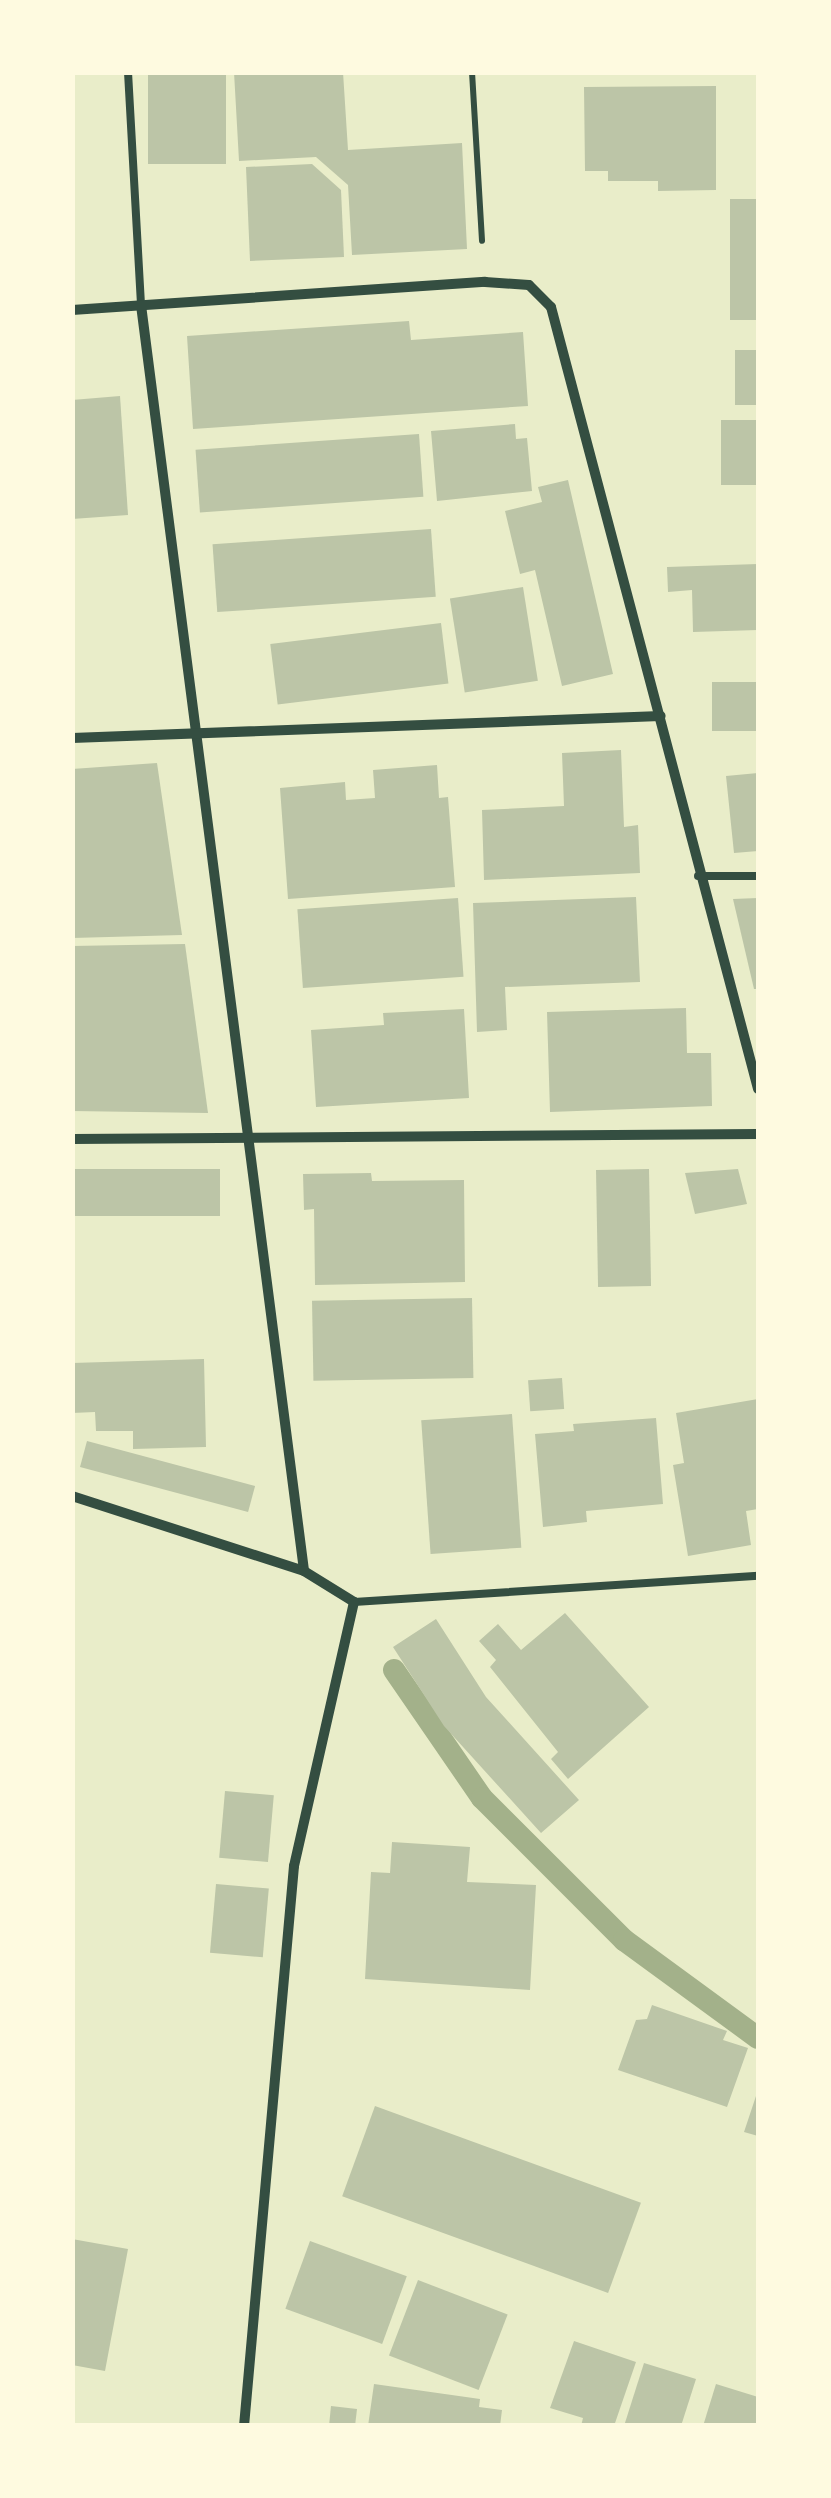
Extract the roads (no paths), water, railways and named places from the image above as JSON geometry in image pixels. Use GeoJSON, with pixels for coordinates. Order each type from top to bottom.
{"type":"FeatureCollection","features":[{"type":"Feature","properties":{"kind":"street"},"geometry":{"type":"LineString","coordinates":[[72,310],[485,282],[530,285],[551,307],[661,716],[698,876],[758,1089]]}},
{"type":"Feature","properties":{"kind":"street"},"geometry":{"type":"LineString","coordinates":[[141,304],[193,734],[304,1571]]}},
{"type":"Feature","properties":{"kind":"street"},"geometry":{"type":"LineString","coordinates":[[72,738],[661,716]]}},
{"type":"Feature","properties":{"kind":"street"},"geometry":{"type":"LineString","coordinates":[[72,1139],[758,1134]]}},
{"type":"Feature","properties":{"kind":"street"},"geometry":{"type":"LineString","coordinates":[[72,1496],[304,1571],[354,1602],[294,1866],[244,2426]]}},
{"type":"Feature","properties":{"kind":"lane"},"geometry":{"type":"LineString","coordinates":[[128,72],[141,304]]}},
{"type":"Feature","properties":{"kind":"lane"},"geometry":{"type":"LineString","coordinates":[[698,876],[758,876]]}},
{"type":"Feature","properties":{"kind":"lane"},"geometry":{"type":"LineString","coordinates":[[354,1602],[758,1576]]}},
{"type":"Feature","properties":{"kind":"waterway"},"geometry":{"type":"LineString","coordinates":[[394,1670],[482,1798],[624,1940],[758,2038]]}}]}
